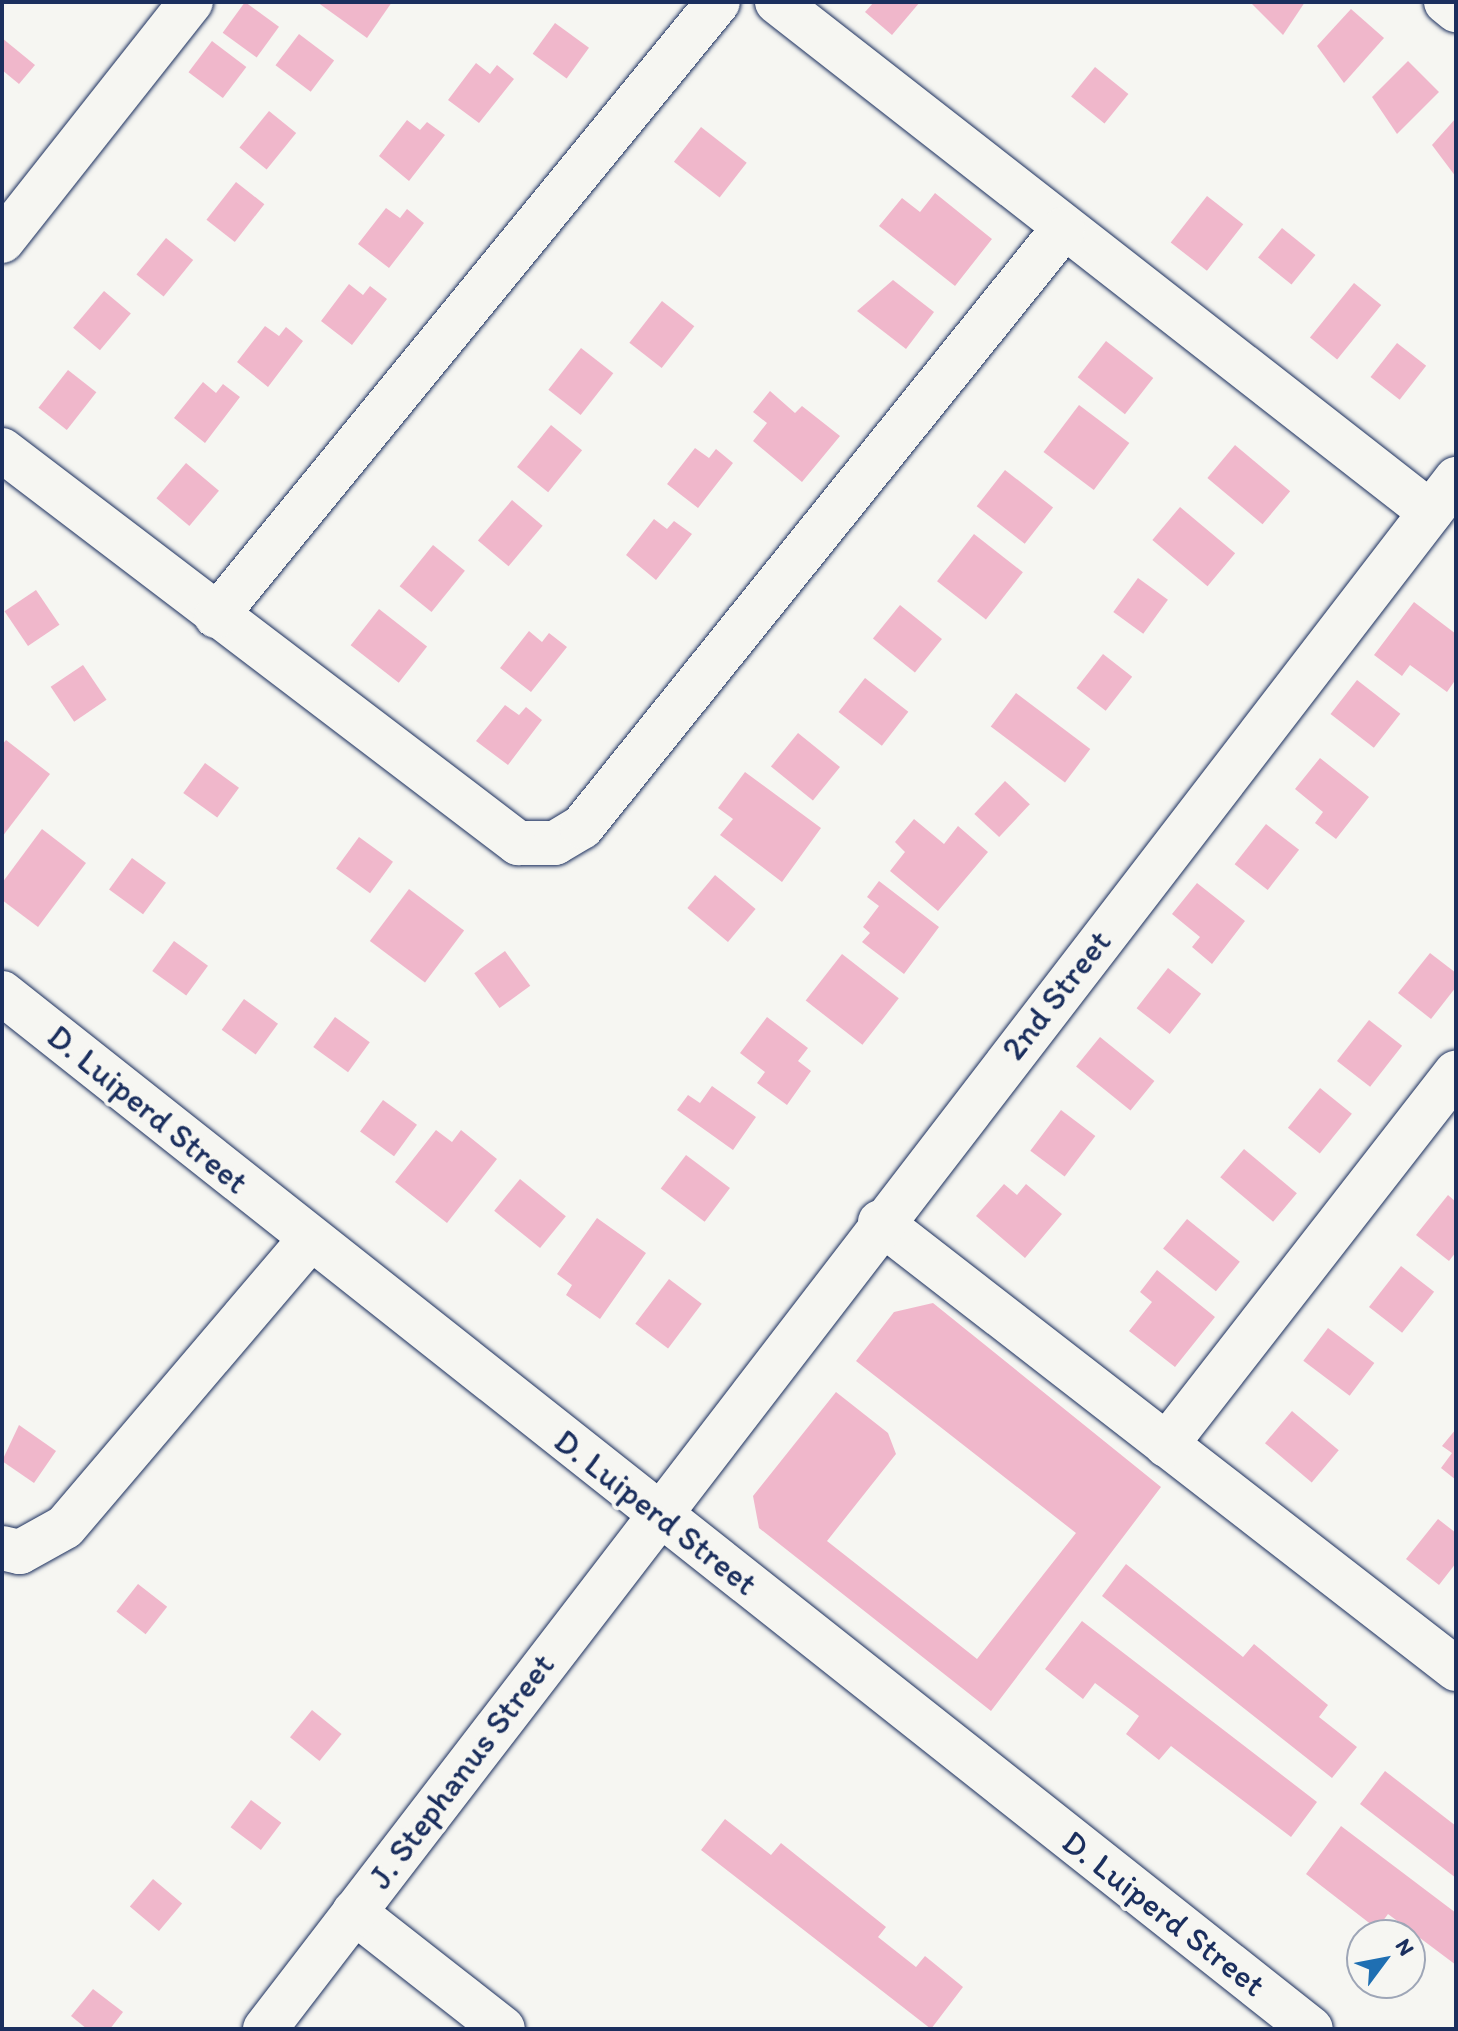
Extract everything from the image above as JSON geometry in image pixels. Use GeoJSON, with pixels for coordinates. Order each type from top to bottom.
{"type":"FeatureCollection","features":[{"type":"Feature","properties":{"kind":"street"},"geometry":{"type":"LineString","coordinates":[[2,241],[191,2]]}},
{"type":"Feature","properties":{"kind":"street"},"geometry":{"type":"LineString","coordinates":[[216,616],[718,2]]}},
{"type":"Feature","properties":{"kind":"street"},"geometry":{"type":"LineString","coordinates":[[777,2],[1063,229],[1443,496]]}},
{"type":"Feature","properties":{"kind":"street"},"geometry":{"type":"LineString","coordinates":[[1446,2],[1456,10]]}},
{"type":"Feature","properties":{"kind":"street"},"geometry":{"type":"LineString","coordinates":[[2,450],[518,843],[555,843],[582,827],[1063,229]]}},
{"type":"Feature","properties":{"kind":"street","name":"2nd Street"},"geometry":{"type":"LineString","coordinates":[[657,1514],[1443,496]]}},
{"type":"Feature","properties":{"kind":"street","name":"D. Luiperd Street"},"geometry":{"type":"LineString","coordinates":[[2,993],[1311,2029]]}},
{"type":"Feature","properties":{"kind":"street"},"geometry":{"type":"LineString","coordinates":[[1166,1445],[1456,1072]]}},
{"type":"Feature","properties":{"kind":"street"},"geometry":{"type":"LineString","coordinates":[[880,1222],[1166,1445],[1453,1660]]}},
{"type":"Feature","properties":{"kind":"street"},"geometry":{"type":"LineString","coordinates":[[2,1548],[20,1552],[65,1527],[310,1239]]}},
{"type":"Feature","properties":{"kind":"street","name":"J. Stephanus Street"},"geometry":{"type":"LineString","coordinates":[[265,2029],[657,1514]]}},
{"type":"Feature","properties":{"kind":"street"},"geometry":{"type":"LineString","coordinates":[[354,1912],[503,2029]]}},
{"type":"Feature","properties":{"kind":"building"},"geometry":{"type":"Polygon","coordinates":[[[245,2],[279,27],[257,57],[223,33],[245,2]]]}},
{"type":"Feature","properties":{"kind":"building"},"geometry":{"type":"Polygon","coordinates":[[[317,2],[392,2],[367,38],[317,2]]]}},
{"type":"Feature","properties":{"kind":"building"},"geometry":{"type":"Polygon","coordinates":[[[874,2],[920,2],[892,35],[865,12],[874,2]]]}},
{"type":"Feature","properties":{"kind":"building"},"geometry":{"type":"Polygon","coordinates":[[[1250,2],[1305,2],[1283,35],[1250,2]]]}},
{"type":"Feature","properties":{"kind":"building"},"geometry":{"type":"Polygon","coordinates":[[[1351,9],[1384,38],[1344,83],[1317,46],[1351,9]]]}},
{"type":"Feature","properties":{"kind":"building"},"geometry":{"type":"Polygon","coordinates":[[[555,23],[589,48],[567,78],[533,54],[555,23]]]}},
{"type":"Feature","properties":{"kind":"building"},"geometry":{"type":"Polygon","coordinates":[[[299,34],[334,60],[311,92],[276,65],[299,34]]]}},
{"type":"Feature","properties":{"kind":"building"},"geometry":{"type":"Polygon","coordinates":[[[2,38],[35,65],[19,84],[2,70],[2,38]]]}},
{"type":"Feature","properties":{"kind":"building"},"geometry":{"type":"Polygon","coordinates":[[[212,41],[246,67],[223,98],[189,72],[212,41]]]}},
{"type":"Feature","properties":{"kind":"building"},"geometry":{"type":"Polygon","coordinates":[[[1408,61],[1439,92],[1397,134],[1372,97],[1408,61]]]}},
{"type":"Feature","properties":{"kind":"building"},"geometry":{"type":"Polygon","coordinates":[[[476,63],[490,74],[497,65],[514,79],[479,123],[448,100],[476,63]]]}},
{"type":"Feature","properties":{"kind":"building"},"geometry":{"type":"Polygon","coordinates":[[[1095,67],[1128,94],[1105,124],[1071,97],[1095,67]]]}},
{"type":"Feature","properties":{"kind":"building"},"geometry":{"type":"Polygon","coordinates":[[[269,111],[296,133],[267,170],[239,148],[269,111]]]}},
{"type":"Feature","properties":{"kind":"building"},"geometry":{"type":"Polygon","coordinates":[[[1456,118],[1456,177],[1432,145],[1456,118]]]}},
{"type":"Feature","properties":{"kind":"building"},"geometry":{"type":"Polygon","coordinates":[[[407,120],[420,130],[427,122],[445,135],[409,181],[379,156],[407,120]]]}},
{"type":"Feature","properties":{"kind":"building"},"geometry":{"type":"Polygon","coordinates":[[[701,127],[747,163],[720,197],[674,162],[701,127]]]}},
{"type":"Feature","properties":{"kind":"building"},"geometry":{"type":"Polygon","coordinates":[[[236,182],[264,204],[235,242],[206,220],[236,182]]]}},
{"type":"Feature","properties":{"kind":"building"},"geometry":{"type":"Polygon","coordinates":[[[935,193],[992,239],[955,286],[879,226],[902,198],[920,212],[935,193]]]}},
{"type":"Feature","properties":{"kind":"building"},"geometry":{"type":"Polygon","coordinates":[[[1207,196],[1243,224],[1207,271],[1171,242],[1207,196]]]}},
{"type":"Feature","properties":{"kind":"building"},"geometry":{"type":"Polygon","coordinates":[[[386,208],[400,218],[407,209],[424,223],[389,268],[358,244],[386,208]]]}},
{"type":"Feature","properties":{"kind":"building"},"geometry":{"type":"Polygon","coordinates":[[[1282,228],[1315,255],[1292,285],[1258,258],[1282,228]]]}},
{"type":"Feature","properties":{"kind":"building"},"geometry":{"type":"Polygon","coordinates":[[[166,238],[193,260],[164,297],[136,275],[166,238]]]}},
{"type":"Feature","properties":{"kind":"building"},"geometry":{"type":"Polygon","coordinates":[[[893,280],[934,312],[906,349],[857,311],[893,280]]]}},
{"type":"Feature","properties":{"kind":"building"},"geometry":{"type":"Polygon","coordinates":[[[1354,283],[1381,305],[1337,359],[1310,337],[1354,283]]]}},
{"type":"Feature","properties":{"kind":"building"},"geometry":{"type":"Polygon","coordinates":[[[349,284],[363,295],[370,286],[387,299],[352,345],[321,321],[349,284]]]}},
{"type":"Feature","properties":{"kind":"building"},"geometry":{"type":"Polygon","coordinates":[[[104,291],[131,313],[100,350],[73,328],[104,291]]]}},
{"type":"Feature","properties":{"kind":"building"},"geometry":{"type":"Polygon","coordinates":[[[662,301],[694,326],[662,368],[629,343],[662,301]]]}},
{"type":"Feature","properties":{"kind":"building"},"geometry":{"type":"Polygon","coordinates":[[[265,326],[279,336],[286,327],[303,341],[268,387],[237,362],[265,326]]]}},
{"type":"Feature","properties":{"kind":"building"},"geometry":{"type":"Polygon","coordinates":[[[1106,341],[1153,378],[1125,414],[1078,377],[1106,341]]]}},
{"type":"Feature","properties":{"kind":"building"},"geometry":{"type":"Polygon","coordinates":[[[1397,343],[1426,366],[1400,400],[1371,377],[1397,343]]]}},
{"type":"Feature","properties":{"kind":"building"},"geometry":{"type":"Polygon","coordinates":[[[581,348],[613,373],[581,415],[548,390],[581,348]]]}},
{"type":"Feature","properties":{"kind":"building"},"geometry":{"type":"Polygon","coordinates":[[[68,370],[96,392],[67,430],[38,408],[68,370]]]}},
{"type":"Feature","properties":{"kind":"building"},"geometry":{"type":"Polygon","coordinates":[[[203,382],[216,393],[223,384],[240,397],[205,443],[174,418],[203,382]]]}},
{"type":"Feature","properties":{"kind":"building"},"geometry":{"type":"Polygon","coordinates":[[[770,391],[795,413],[802,406],[840,436],[802,482],[753,441],[767,423],[753,412],[770,391]]]}},
{"type":"Feature","properties":{"kind":"building"},"geometry":{"type":"Polygon","coordinates":[[[1079,405],[1129,443],[1094,490],[1043,452],[1079,405]]]}},
{"type":"Feature","properties":{"kind":"building"},"geometry":{"type":"Polygon","coordinates":[[[551,425],[582,450],[548,492],[517,467],[551,425]]]}},
{"type":"Feature","properties":{"kind":"building"},"geometry":{"type":"Polygon","coordinates":[[[1235,445],[1290,491],[1263,524],[1207,478],[1235,445]]]}},
{"type":"Feature","properties":{"kind":"building"},"geometry":{"type":"Polygon","coordinates":[[[695,448],[709,458],[716,449],[733,463],[698,508],[667,484],[695,448]]]}},
{"type":"Feature","properties":{"kind":"building"},"geometry":{"type":"Polygon","coordinates":[[[186,463],[219,491],[189,526],[156,498],[186,463]]]}},
{"type":"Feature","properties":{"kind":"building"},"geometry":{"type":"Polygon","coordinates":[[[1005,470],[1053,508],[1025,544],[977,506],[1005,470]]]}},
{"type":"Feature","properties":{"kind":"building"},"geometry":{"type":"Polygon","coordinates":[[[512,500],[543,526],[509,566],[478,541],[512,500]]]}},
{"type":"Feature","properties":{"kind":"building"},"geometry":{"type":"Polygon","coordinates":[[[1180,507],[1235,553],[1208,586],[1152,540],[1180,507]]]}},
{"type":"Feature","properties":{"kind":"building"},"geometry":{"type":"Polygon","coordinates":[[[654,519],[667,529],[674,521],[692,534],[656,580],[626,555],[654,519]]]}},
{"type":"Feature","properties":{"kind":"building"},"geometry":{"type":"Polygon","coordinates":[[[974,534],[1023,572],[986,619],[937,581],[974,534]]]}},
{"type":"Feature","properties":{"kind":"building"},"geometry":{"type":"Polygon","coordinates":[[[433,545],[465,571],[432,612],[400,586],[433,545]]]}},
{"type":"Feature","properties":{"kind":"building"},"geometry":{"type":"Polygon","coordinates":[[[1138,578],[1168,600],[1143,634],[1113,612],[1138,578]]]}},
{"type":"Feature","properties":{"kind":"building"},"geometry":{"type":"Polygon","coordinates":[[[36,590],[59,625],[28,646],[4,611],[36,590]]]}},
{"type":"Feature","properties":{"kind":"building"},"geometry":{"type":"Polygon","coordinates":[[[1414,602],[1456,634],[1456,679],[1447,692],[1410,665],[1402,676],[1374,655],[1414,602]]]}},
{"type":"Feature","properties":{"kind":"building"},"geometry":{"type":"Polygon","coordinates":[[[900,605],[942,639],[915,672],[873,638],[900,605]]]}},
{"type":"Feature","properties":{"kind":"building"},"geometry":{"type":"Polygon","coordinates":[[[379,609],[427,647],[399,683],[351,645],[379,609]]]}},
{"type":"Feature","properties":{"kind":"building"},"geometry":{"type":"Polygon","coordinates":[[[529,631],[542,642],[549,633],[567,647],[531,692],[500,668],[529,631]]]}},
{"type":"Feature","properties":{"kind":"building"},"geometry":{"type":"Polygon","coordinates":[[[1103,654],[1132,677],[1106,711],[1077,688],[1103,654]]]}},
{"type":"Feature","properties":{"kind":"building"},"geometry":{"type":"Polygon","coordinates":[[[83,665],[106,700],[74,722],[51,687],[83,665]]]}},
{"type":"Feature","properties":{"kind":"building"},"geometry":{"type":"Polygon","coordinates":[[[865,678],[908,712],[882,746],[839,712],[865,678]]]}},
{"type":"Feature","properties":{"kind":"building"},"geometry":{"type":"Polygon","coordinates":[[[1357,680],[1400,714],[1374,748],[1331,714],[1357,680]]]}},
{"type":"Feature","properties":{"kind":"building"},"geometry":{"type":"Polygon","coordinates":[[[1016,693],[1090,749],[1065,783],[991,727],[1016,693]]]}},
{"type":"Feature","properties":{"kind":"building"},"geometry":{"type":"Polygon","coordinates":[[[505,705],[519,715],[526,707],[542,720],[508,765],[476,741],[505,705]]]}},
{"type":"Feature","properties":{"kind":"building"},"geometry":{"type":"Polygon","coordinates":[[[798,733],[840,767],[813,800],[771,766],[798,733]]]}},
{"type":"Feature","properties":{"kind":"building"},"geometry":{"type":"Polygon","coordinates":[[[6,740],[50,774],[2,837],[2,745],[6,740]]]}},
{"type":"Feature","properties":{"kind":"building"},"geometry":{"type":"Polygon","coordinates":[[[1320,758],[1369,797],[1336,839],[1315,823],[1323,812],[1295,789],[1320,758]]]}},
{"type":"Feature","properties":{"kind":"building"},"geometry":{"type":"Polygon","coordinates":[[[205,763],[239,788],[217,818],[183,793],[205,763]]]}},
{"type":"Feature","properties":{"kind":"building"},"geometry":{"type":"Polygon","coordinates":[[[745,772],[821,828],[782,882],[720,835],[733,819],[718,808],[745,772]]]}},
{"type":"Feature","properties":{"kind":"building"},"geometry":{"type":"Polygon","coordinates":[[[1005,781],[1030,804],[999,837],[974,814],[1005,781]]]}},
{"type":"Feature","properties":{"kind":"building"},"geometry":{"type":"Polygon","coordinates":[[[914,819],[944,844],[958,826],[988,852],[938,911],[890,871],[905,852],[895,842],[914,819]]]}},
{"type":"Feature","properties":{"kind":"building"},"geometry":{"type":"Polygon","coordinates":[[[1266,824],[1299,850],[1268,890],[1235,864],[1266,824]]]}},
{"type":"Feature","properties":{"kind":"building"},"geometry":{"type":"Polygon","coordinates":[[[42,829],[86,863],[38,927],[2,900],[2,883],[42,829]]]}},
{"type":"Feature","properties":{"kind":"building"},"geometry":{"type":"Polygon","coordinates":[[[359,837],[393,862],[370,893],[336,869],[359,837]]]}},
{"type":"Feature","properties":{"kind":"building"},"geometry":{"type":"Polygon","coordinates":[[[132,858],[166,883],[143,914],[109,890],[132,858]]]}},
{"type":"Feature","properties":{"kind":"building"},"geometry":{"type":"Polygon","coordinates":[[[715,875],[756,909],[728,942],[687,908],[715,875]]]}},
{"type":"Feature","properties":{"kind":"building"},"geometry":{"type":"Polygon","coordinates":[[[879,881],[939,927],[904,974],[862,942],[870,933],[863,927],[879,906],[867,897],[879,881]]]}},
{"type":"Feature","properties":{"kind":"building"},"geometry":{"type":"Polygon","coordinates":[[[1197,883],[1245,921],[1212,964],[1192,947],[1200,937],[1172,914],[1197,883]]]}},
{"type":"Feature","properties":{"kind":"building"},"geometry":{"type":"Polygon","coordinates":[[[409,889],[464,931],[425,982],[370,941],[409,889]]]}},
{"type":"Feature","properties":{"kind":"building"},"geometry":{"type":"Polygon","coordinates":[[[174,941],[208,966],[186,996],[152,971],[174,941]]]}},
{"type":"Feature","properties":{"kind":"building"},"geometry":{"type":"Polygon","coordinates":[[[505,951],[530,986],[500,1008],[474,973],[505,951]]]}},
{"type":"Feature","properties":{"kind":"building"},"geometry":{"type":"Polygon","coordinates":[[[1430,953],[1456,973],[1456,987],[1431,1019],[1398,993],[1430,953]]]}},
{"type":"Feature","properties":{"kind":"building"},"geometry":{"type":"Polygon","coordinates":[[[842,954],[899,998],[862,1045],[806,1000],[842,954]]]}},
{"type":"Feature","properties":{"kind":"building"},"geometry":{"type":"Polygon","coordinates":[[[1168,968],[1201,994],[1170,1034],[1137,1008],[1168,968]]]}},
{"type":"Feature","properties":{"kind":"building"},"geometry":{"type":"Polygon","coordinates":[[[244,999],[278,1024],[256,1054],[222,1030],[244,999]]]}},
{"type":"Feature","properties":{"kind":"building"},"geometry":{"type":"Polygon","coordinates":[[[335,1017],[370,1042],[348,1072],[313,1047],[335,1017]]]}},
{"type":"Feature","properties":{"kind":"building"},"geometry":{"type":"Polygon","coordinates":[[[767,1017],[808,1048],[798,1061],[811,1071],[787,1105],[757,1083],[765,1072],[740,1053],[767,1017]]]}},
{"type":"Feature","properties":{"kind":"building"},"geometry":{"type":"Polygon","coordinates":[[[1369,1020],[1402,1046],[1370,1087],[1337,1061],[1369,1020]]]}},
{"type":"Feature","properties":{"kind":"building"},"geometry":{"type":"Polygon","coordinates":[[[1100,1037],[1154,1081],[1130,1111],[1076,1067],[1100,1037]]]}},
{"type":"Feature","properties":{"kind":"building"},"geometry":{"type":"Polygon","coordinates":[[[712,1086],[756,1117],[733,1150],[677,1110],[688,1095],[700,1103],[712,1086]]]}},
{"type":"Feature","properties":{"kind":"building"},"geometry":{"type":"Polygon","coordinates":[[[1320,1088],[1352,1114],[1320,1153],[1288,1128],[1320,1088]]]}},
{"type":"Feature","properties":{"kind":"building"},"geometry":{"type":"Polygon","coordinates":[[[383,1100],[417,1125],[394,1156],[360,1132],[383,1100]]]}},
{"type":"Feature","properties":{"kind":"building"},"geometry":{"type":"Polygon","coordinates":[[[1061,1110],[1095,1136],[1065,1177],[1030,1151],[1061,1110]]]}},
{"type":"Feature","properties":{"kind":"building"},"geometry":{"type":"Polygon","coordinates":[[[436,1130],[452,1142],[461,1130],[497,1159],[447,1223],[395,1182],[436,1130]]]}},
{"type":"Feature","properties":{"kind":"building"},"geometry":{"type":"Polygon","coordinates":[[[1244,1149],[1297,1193],[1273,1222],[1220,1177],[1244,1149]]]}},
{"type":"Feature","properties":{"kind":"building"},"geometry":{"type":"Polygon","coordinates":[[[686,1155],[730,1188],[705,1222],[661,1189],[686,1155]]]}},
{"type":"Feature","properties":{"kind":"building"},"geometry":{"type":"Polygon","coordinates":[[[520,1179],[566,1216],[540,1248],[494,1211],[520,1179]]]}},
{"type":"Feature","properties":{"kind":"building"},"geometry":{"type":"Polygon","coordinates":[[[1004,1184],[1017,1195],[1026,1184],[1062,1214],[1025,1258],[976,1216],[1004,1184]]]}},
{"type":"Feature","properties":{"kind":"building"},"geometry":{"type":"Polygon","coordinates":[[[1448,1195],[1456,1202],[1456,1252],[1449,1261],[1416,1235],[1448,1195]]]}},
{"type":"Feature","properties":{"kind":"building"},"geometry":{"type":"Polygon","coordinates":[[[597,1218],[646,1253],[600,1319],[566,1295],[572,1285],[557,1274],[597,1218]]]}},
{"type":"Feature","properties":{"kind":"building"},"geometry":{"type":"Polygon","coordinates":[[[1187,1219],[1240,1262],[1216,1291],[1163,1249],[1187,1219]]]}},
{"type":"Feature","properties":{"kind":"building"},"geometry":{"type":"Polygon","coordinates":[[[1401,1266],[1434,1292],[1402,1333],[1369,1307],[1401,1266]]]}},
{"type":"Feature","properties":{"kind":"building"},"geometry":{"type":"Polygon","coordinates":[[[1157,1270],[1215,1317],[1175,1367],[1129,1331],[1152,1302],[1140,1292],[1157,1270]]]}},
{"type":"Feature","properties":{"kind":"building"},"geometry":{"type":"Polygon","coordinates":[[[669,1279],[702,1304],[668,1348],[635,1324],[669,1279]]]}},
{"type":"Feature","properties":{"kind":"building"},"geometry":{"type":"Polygon","coordinates":[[[933,1303],[1161,1487],[991,1711],[759,1528],[753,1496],[836,1392],[888,1433],[896,1454],[827,1541],[977,1659],[1076,1533],[856,1361],[894,1312],[933,1303]]]}},
{"type":"Feature","properties":{"kind":"building"},"geometry":{"type":"Polygon","coordinates":[[[1328,1328],[1374,1363],[1350,1396],[1303,1361],[1328,1328]]]}},
{"type":"Feature","properties":{"kind":"building"},"geometry":{"type":"Polygon","coordinates":[[[1292,1411],[1339,1450],[1312,1482],[1265,1443],[1292,1411]]]}},
{"type":"Feature","properties":{"kind":"building"},"geometry":{"type":"Polygon","coordinates":[[[19,1425],[56,1451],[34,1483],[2,1461],[19,1425]]]}},
{"type":"Feature","properties":{"kind":"building"},"geometry":{"type":"Polygon","coordinates":[[[1456,1429],[1456,1480],[1441,1468],[1452,1453],[1442,1446],[1456,1429]]]}},
{"type":"Feature","properties":{"kind":"building"},"geometry":{"type":"Polygon","coordinates":[[[1438,1519],[1456,1533],[1456,1563],[1439,1585],[1406,1559],[1438,1519]]]}},
{"type":"Feature","properties":{"kind":"building"},"geometry":{"type":"Polygon","coordinates":[[[1126,1564],[1243,1657],[1254,1644],[1328,1705],[1319,1717],[1357,1747],[1332,1778],[1102,1596],[1126,1564]]]}},
{"type":"Feature","properties":{"kind":"building"},"geometry":{"type":"Polygon","coordinates":[[[138,1584],[167,1607],[146,1634],[116,1612],[138,1584]]]}},
{"type":"Feature","properties":{"kind":"building"},"geometry":{"type":"Polygon","coordinates":[[[1082,1621],[1317,1802],[1291,1837],[1171,1746],[1159,1760],[1126,1734],[1139,1716],[1095,1683],[1083,1699],[1045,1669],[1082,1621]]]}},
{"type":"Feature","properties":{"kind":"building"},"geometry":{"type":"Polygon","coordinates":[[[312,1710],[342,1734],[320,1761],[290,1737],[312,1710]]]}},
{"type":"Feature","properties":{"kind":"building"},"geometry":{"type":"Polygon","coordinates":[[[1385,1771],[1456,1826],[1456,1878],[1360,1804],[1385,1771]]]}},
{"type":"Feature","properties":{"kind":"building"},"geometry":{"type":"Polygon","coordinates":[[[251,1800],[281,1823],[261,1850],[231,1827],[251,1800]]]}},
{"type":"Feature","properties":{"kind":"building"},"geometry":{"type":"Polygon","coordinates":[[[725,1819],[771,1855],[781,1843],[886,1927],[878,1937],[916,1967],[925,1956],[963,1987],[931,2029],[701,1850],[725,1819]]]}},
{"type":"Feature","properties":{"kind":"building"},"geometry":{"type":"Polygon","coordinates":[[[1341,1826],[1456,1913],[1456,1965],[1426,1942],[1426,1919],[1395,1919],[1388,1914],[1384,1919],[1364,1919],[1306,1874],[1341,1826]]]}},
{"type":"Feature","properties":{"kind":"building"},"geometry":{"type":"Polygon","coordinates":[[[153,1879],[182,1903],[159,1931],[130,1907],[153,1879]]]}},
{"type":"Feature","properties":{"kind":"building"},"geometry":{"type":"Polygon","coordinates":[[[93,1989],[123,2012],[110,2029],[87,2029],[71,2016],[93,1989]]]}}]}
